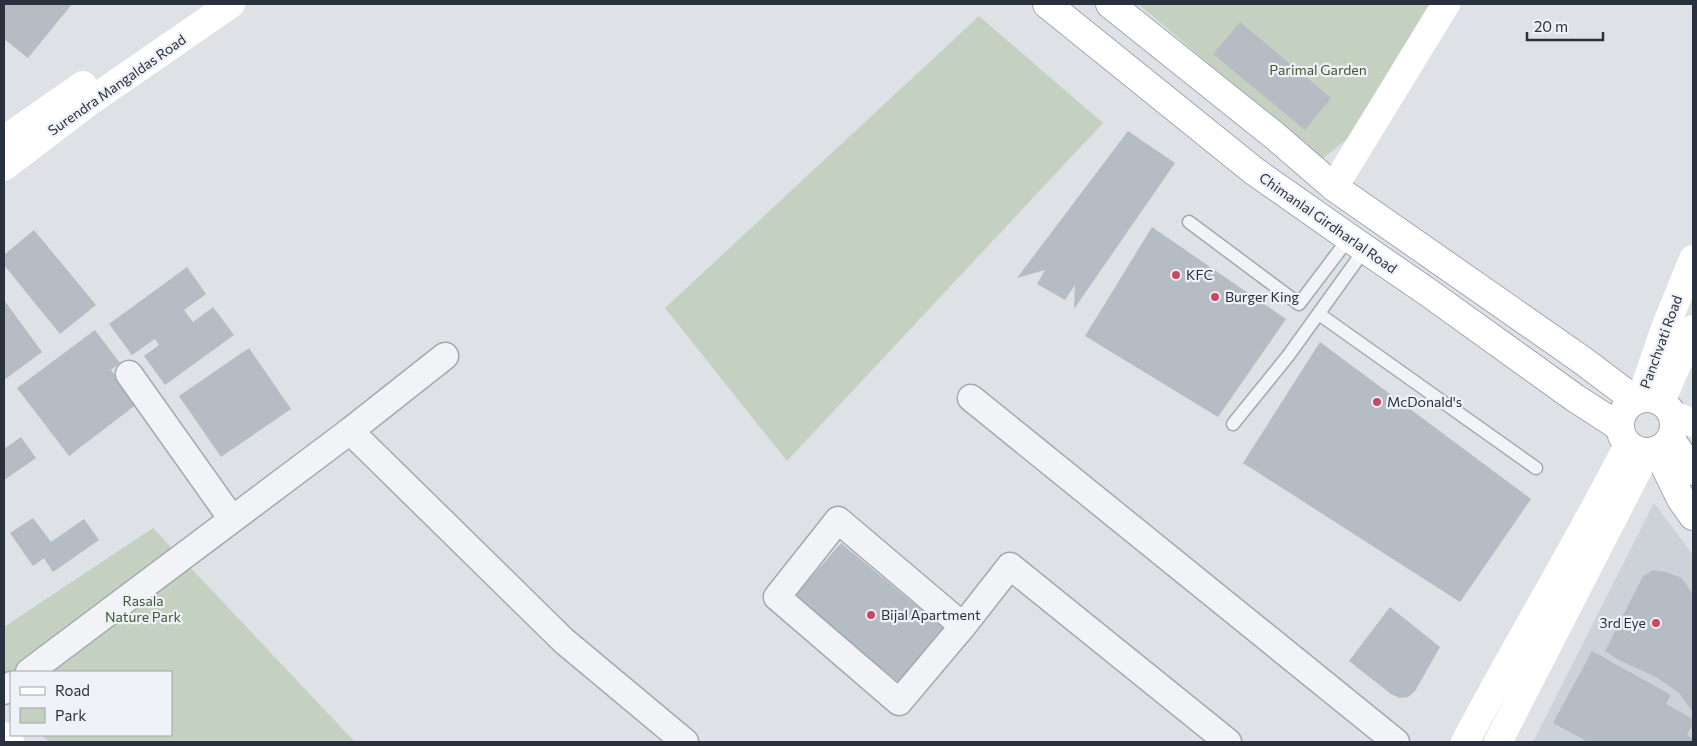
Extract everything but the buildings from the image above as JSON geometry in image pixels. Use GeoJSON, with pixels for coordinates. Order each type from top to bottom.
{"type":"FeatureCollection","features":[{"type":"Feature","properties":{"kind":"main road","name":"Surendra Mangaldas Road"},"geometry":{"type":"LineString","coordinates":[[4,140],[200,4]]}},
{"type":"Feature","properties":{"kind":"main road","name":"Surendra Mangaldas Road"},"geometry":{"type":"LineString","coordinates":[[4,167],[89,102],[231,4]]}},
{"type":"Feature","properties":{"kind":"main road","name":"Chimanlal Girdharlal Road"},"geometry":{"type":"LineString","coordinates":[[1047,4],[1254,171],[1575,398],[1658,427]]}},
{"type":"Feature","properties":{"kind":"main road","name":"Chimanlal Girdharlal Road"},"geometry":{"type":"LineString","coordinates":[[1110,4],[1275,136],[1334,187],[1566,349],[1658,427],[1693,471]]}},
{"type":"Feature","properties":{"kind":"main road"},"geometry":{"type":"LineString","coordinates":[[1334,187],[1446,4]]}},
{"type":"Feature","properties":{"kind":"main road","name":"Panchvati Road"},"geometry":{"type":"LineString","coordinates":[[1658,427],[1666,328],[1693,259]]}},
{"type":"Feature","properties":{"kind":"main road","name":"Panchvati Road"},"geometry":{"type":"LineString","coordinates":[[1658,427],[1693,329]]}},
{"type":"Feature","properties":{"kind":"main road","name":"Chimanlal Girdharlal Road"},"geometry":{"type":"LineString","coordinates":[[1658,427],[1681,499],[1693,516]]}},
{"type":"Feature","properties":{"kind":"main road"},"geometry":{"type":"LineString","coordinates":[[1465,742],[1592,516],[1658,427]]}},
{"type":"Feature","properties":{"kind":"main road"},"geometry":{"type":"LineString","coordinates":[[1498,742],[1658,427]]}},
{"type":"Feature","properties":{"kind":"main road"},"geometry":{"type":"LineString","coordinates":[[4,736],[10,742]]}},
{"type":"Feature","properties":{"kind":"street"},"geometry":{"type":"LineString","coordinates":[[30,671],[350,431],[445,356]]}},
{"type":"Feature","properties":{"kind":"street"},"geometry":{"type":"LineString","coordinates":[[129,374],[232,519]]}},
{"type":"Feature","properties":{"kind":"street"},"geometry":{"type":"LineString","coordinates":[[971,398],[1396,742]]}},
{"type":"Feature","properties":{"kind":"street"},"geometry":{"type":"LineString","coordinates":[[350,431],[564,641],[685,742]]}},
{"type":"Feature","properties":{"kind":"street"},"geometry":{"type":"LineString","coordinates":[[963,626],[838,520],[777,597],[899,702],[963,626],[1010,566],[1228,742]]}},
{"type":"Feature","properties":{"kind":"lane"},"geometry":{"type":"LineString","coordinates":[[1189,222],[1299,304],[1357,244]]}},
{"type":"Feature","properties":{"kind":"lane"},"geometry":{"type":"LineString","coordinates":[[1233,424],[1319,314],[1357,244]]}},
{"type":"Feature","properties":{"kind":"lane"},"geometry":{"type":"LineString","coordinates":[[1319,314],[1536,468]]}},
{"type":"Feature","properties":{"kind":"shaded area"},"geometry":{"type":"Polygon","coordinates":[[[1654,503],[1693,555],[1693,742],[1533,742],[1654,503]]]}},
{"type":"Feature","properties":{"kind":"green space","name":"Parimal Garden"},"geometry":{"type":"Polygon","coordinates":[[[1138,4],[1437,4],[1351,136],[1322,159],[1138,4]]]}},
{"type":"Feature","properties":{"kind":"green space"},"geometry":{"type":"Polygon","coordinates":[[[979,16],[1103,123],[787,461],[665,308],[979,16]]]}},
{"type":"Feature","properties":{"kind":"green space","name":"Rasala Nature Park"},"geometry":{"type":"Polygon","coordinates":[[[153,528],[355,742],[49,742],[43,736],[172,736],[172,671],[10,671],[10,703],[4,696],[4,627],[153,528]]]}},
{"type":"Feature","properties":{"kind":"place","name":"KFC"},"geometry":{"type":"Point","coordinates":[1176,275]}},
{"type":"Feature","properties":{"kind":"place","name":"Burger King"},"geometry":{"type":"Point","coordinates":[1215,297]}},
{"type":"Feature","properties":{"kind":"place","name":"McDonald's"},"geometry":{"type":"Point","coordinates":[1377,402]}},
{"type":"Feature","properties":{"kind":"place","name":"Bijal Apartment"},"geometry":{"type":"Point","coordinates":[871,615]}},
{"type":"Feature","properties":{"kind":"place","name":"3rd Eye"},"geometry":{"type":"Point","coordinates":[1656,623]}}]}
